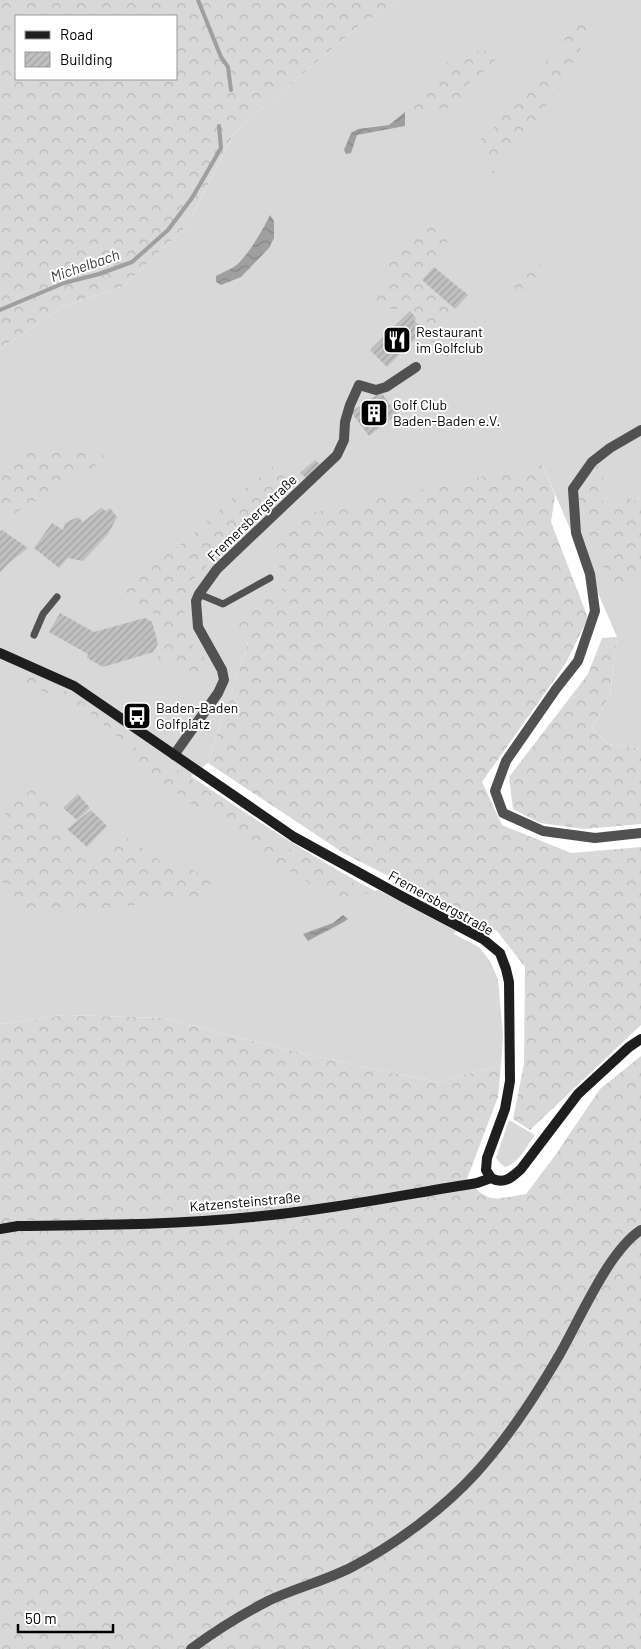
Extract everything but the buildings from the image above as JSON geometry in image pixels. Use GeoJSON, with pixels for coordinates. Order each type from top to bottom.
{"type":"FeatureCollection","features":[{"type":"Feature","properties":{"kind":"main road","name":"Fremersbergstraße"},"geometry":{"type":"LineString","coordinates":[[0,653],[74,686],[294,837],[483,939],[500,954],[509,982],[510,1080],[505,1109],[487,1158],[486,1170],[490,1178]]}},
{"type":"Feature","properties":{"kind":"main road","name":"Katzensteinstraße"},"geometry":{"type":"LineString","coordinates":[[0,1228],[18,1226],[160,1224],[253,1217],[316,1209],[477,1183],[490,1178],[496,1181],[511,1179],[521,1169],[578,1094],[629,1047],[641,1039]]}},
{"type":"Feature","properties":{"kind":"street","name":"Fremersbergstraße"},"geometry":{"type":"LineString","coordinates":[[199,594],[217,569],[337,455],[344,440],[347,413],[359,385],[376,390],[386,387],[416,367]]}},
{"type":"Feature","properties":{"kind":"street"},"geometry":{"type":"LineString","coordinates":[[641,430],[610,448],[592,462],[573,489],[576,533],[590,574],[595,611],[578,661],[506,761],[495,790],[504,813],[543,831],[595,838],[641,833]]}},
{"type":"Feature","properties":{"kind":"street"},"geometry":{"type":"LineString","coordinates":[[174,755],[218,693],[224,680],[222,670],[198,628],[196,601],[199,594]]}},
{"type":"Feature","properties":{"kind":"street"},"geometry":{"type":"LineString","coordinates":[[191,1649],[219,1628],[268,1602],[351,1567],[383,1549],[436,1511],[475,1474],[515,1427],[557,1359],[618,1253],[641,1230]]}},
{"type":"Feature","properties":{"kind":"lane"},"geometry":{"type":"LineString","coordinates":[[199,594],[223,604],[270,578]]}},
{"type":"Feature","properties":{"kind":"lane"},"geometry":{"type":"LineString","coordinates":[[34,635],[42,614],[57,597]]}},
{"type":"Feature","properties":{"kind":"green space"},"geometry":{"type":"Polygon","coordinates":[[[0,0],[401,0],[360,25],[234,133],[187,226],[124,286],[62,307],[0,349],[0,0]]]}},
{"type":"Feature","properties":{"kind":"green space","name":"Golf Club Baden-Baden e.V."},"geometry":{"type":"Polygon","coordinates":[[[401,0],[641,0],[641,749],[608,744],[592,729],[610,694],[617,637],[542,464],[290,585],[248,643],[208,763],[191,776],[328,864],[375,891],[378,890],[456,931],[454,934],[479,947],[490,961],[498,979],[503,1036],[501,1065],[438,1082],[344,1063],[165,1018],[65,1015],[0,1024],[0,349],[62,307],[124,286],[187,226],[234,133],[360,25],[401,0]]]}},
{"type":"Feature","properties":{"kind":"green space"},"geometry":{"type":"Polygon","coordinates":[[[579,25],[589,25],[586,38],[578,54],[542,111],[493,174],[477,143],[498,124],[509,102],[531,85],[547,60],[566,59],[568,49],[564,38],[579,25]]]}},
{"type":"Feature","properties":{"kind":"green space"},"geometry":{"type":"Polygon","coordinates":[[[489,50],[496,63],[472,79],[454,104],[446,109],[431,111],[423,121],[412,121],[407,111],[431,85],[444,75],[445,66],[450,60],[466,54],[489,50]]]}},
{"type":"Feature","properties":{"kind":"green space"},"geometry":{"type":"Polygon","coordinates":[[[425,218],[452,236],[420,280],[451,309],[448,317],[460,349],[454,359],[443,359],[430,339],[430,332],[418,321],[407,306],[393,310],[377,304],[373,288],[385,280],[386,261],[425,218]]]}},
{"type":"Feature","properties":{"kind":"green space"},"geometry":{"type":"Polygon","coordinates":[[[535,263],[539,264],[547,272],[532,284],[526,297],[534,315],[533,317],[517,296],[507,293],[503,288],[520,271],[535,263]]]}},
{"type":"Feature","properties":{"kind":"green space"},"geometry":{"type":"Polygon","coordinates":[[[36,446],[67,446],[110,457],[0,522],[0,471],[36,446]]]}},
{"type":"Feature","properties":{"kind":"green space"},"geometry":{"type":"Polygon","coordinates":[[[608,462],[600,488],[604,507],[615,510],[623,496],[641,504],[641,573],[618,599],[587,530],[577,493],[596,465],[608,462]]]}},
{"type":"Feature","properties":{"kind":"green space"},"geometry":{"type":"Polygon","coordinates":[[[542,464],[555,495],[551,522],[588,618],[566,663],[482,782],[502,825],[571,853],[641,847],[641,1025],[530,1130],[513,1119],[524,1064],[525,967],[497,931],[345,854],[208,763],[248,643],[230,618],[290,585],[268,548],[296,516],[542,464]]]}},
{"type":"Feature","properties":{"kind":"green space"},"geometry":{"type":"Polygon","coordinates":[[[272,467],[285,468],[297,480],[190,582],[184,615],[188,641],[207,660],[199,679],[157,659],[162,641],[153,612],[140,613],[125,590],[142,573],[188,539],[229,501],[272,467]]]}},
{"type":"Feature","properties":{"kind":"green space"},"geometry":{"type":"Polygon","coordinates":[[[617,637],[610,694],[592,729],[608,744],[641,749],[641,824],[584,829],[540,823],[513,809],[509,777],[588,674],[602,638],[617,637]]]}},
{"type":"Feature","properties":{"kind":"green space"},"geometry":{"type":"Polygon","coordinates":[[[32,673],[76,697],[129,734],[125,743],[91,714],[52,695],[23,684],[32,673]]]}},
{"type":"Feature","properties":{"kind":"green space"},"geometry":{"type":"Polygon","coordinates":[[[138,742],[291,850],[370,891],[348,906],[280,866],[237,828],[188,802],[128,757],[138,742]]]}},
{"type":"Feature","properties":{"kind":"green space"},"geometry":{"type":"Polygon","coordinates":[[[38,784],[54,802],[48,815],[76,856],[89,862],[107,854],[124,836],[162,862],[192,869],[216,885],[212,902],[189,897],[86,912],[16,913],[14,886],[0,882],[0,822],[10,808],[38,784]]]}},
{"type":"Feature","properties":{"kind":"green space"},"geometry":{"type":"Polygon","coordinates":[[[65,1015],[165,1018],[344,1063],[438,1082],[501,1065],[498,1097],[467,1179],[481,1193],[493,1198],[526,1194],[554,1157],[600,1089],[641,1056],[641,1649],[0,1649],[0,1024],[65,1015]]]}},
{"type":"Feature","properties":{"kind":"green space"},"geometry":{"type":"Polygon","coordinates":[[[509,1120],[535,1135],[518,1158],[505,1167],[496,1158],[509,1120]]]}},
{"type":"Feature","properties":{"kind":"water"},"geometry":{"type":"Polygon","coordinates":[[[405,112],[405,126],[357,135],[351,153],[346,154],[344,150],[351,133],[358,129],[389,125],[405,112]]]}},
{"type":"Feature","properties":{"kind":"water"},"geometry":{"type":"Polygon","coordinates":[[[270,215],[274,221],[274,238],[269,248],[241,277],[221,285],[216,282],[216,276],[234,267],[244,257],[270,215]]]}},
{"type":"Feature","properties":{"kind":"water"},"geometry":{"type":"Polygon","coordinates":[[[343,915],[348,919],[308,941],[303,934],[333,923],[343,915]]]}},
{"type":"Feature","properties":{"kind":"waterway","name":"Michelbach"},"geometry":{"type":"LineString","coordinates":[[198,0],[221,57],[228,67],[231,90]]}},
{"type":"Feature","properties":{"kind":"waterway","name":"Michelbach"},"geometry":{"type":"LineString","coordinates":[[0,310],[64,283],[99,274],[132,262],[168,230],[192,198],[221,148],[219,126]]}},
{"type":"Feature","properties":{"kind":"place","name":"Restaurant im Golfclub"},"geometry":{"type":"Point","coordinates":[397,340]}},
{"type":"Feature","properties":{"kind":"place","name":"Golf Club Baden-Baden e.V."},"geometry":{"type":"Point","coordinates":[374,413]}},
{"type":"Feature","properties":{"kind":"place","name":"Baden-Baden Golfplatz"},"geometry":{"type":"Point","coordinates":[137,716]}}]}
